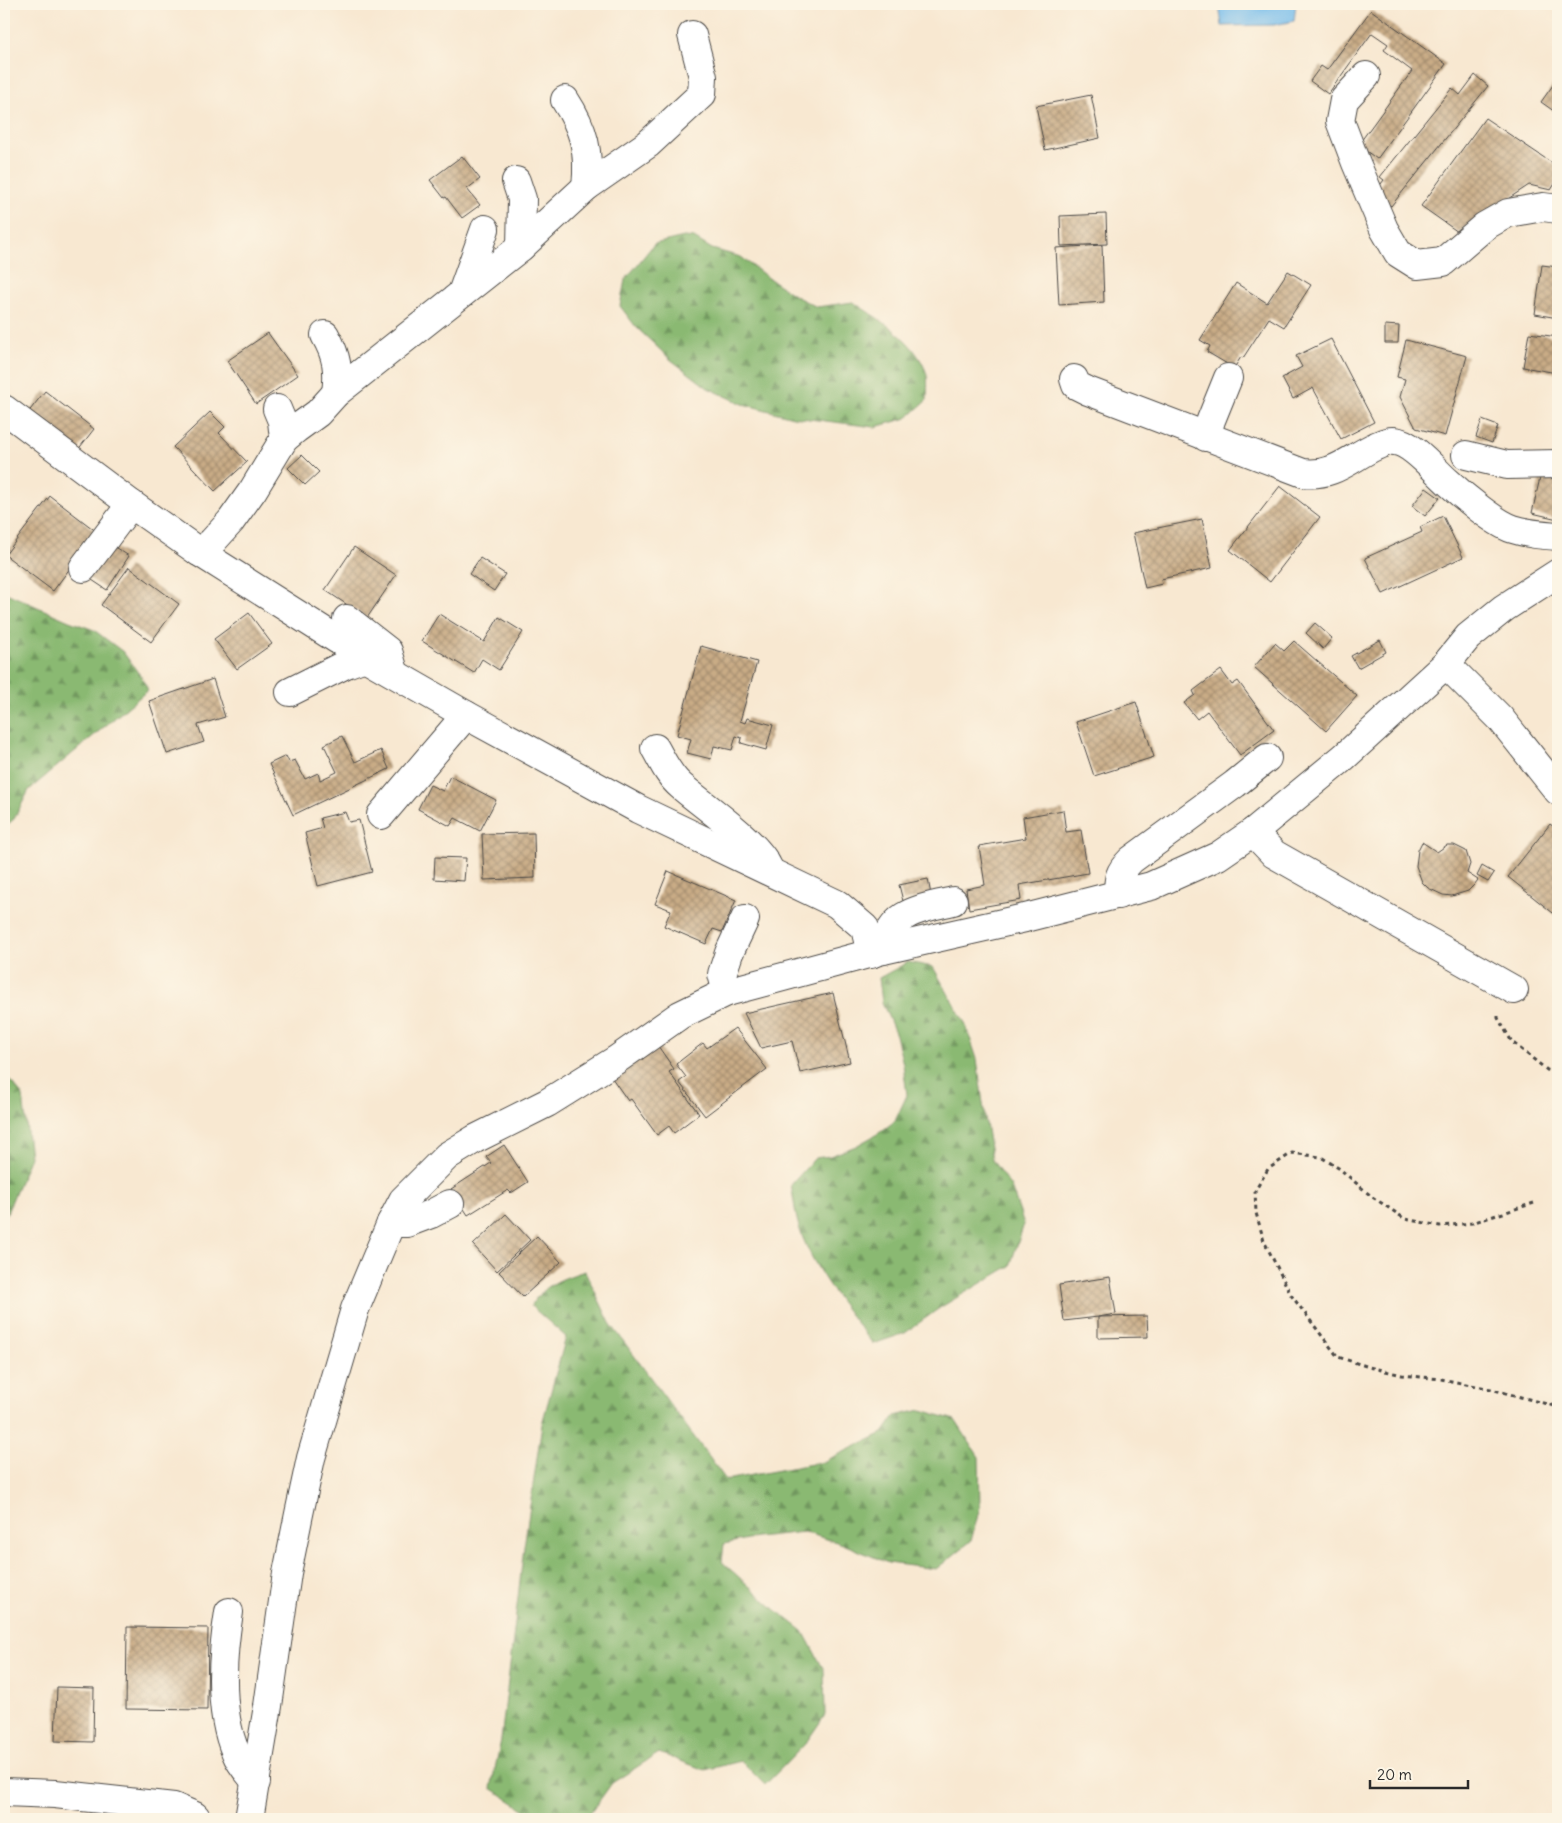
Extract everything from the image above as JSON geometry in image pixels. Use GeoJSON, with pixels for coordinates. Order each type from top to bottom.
{"type":"FeatureCollection","features":[{"type":"Feature","properties":{"kind":"street"},"geometry":{"type":"LineString","coordinates":[[199,552],[212,542],[231,521],[253,490],[284,439],[318,413],[336,393],[521,246],[586,188],[648,144],[702,94],[703,77],[692,35]]}},
{"type":"Feature","properties":{"kind":"street"},"geometry":{"type":"LineString","coordinates":[[1366,76],[1344,100],[1340,121],[1384,229],[1398,253],[1417,265],[1443,262],[1485,226],[1508,213],[1543,207],[1558,209]]}},
{"type":"Feature","properties":{"kind":"street"},"geometry":{"type":"LineString","coordinates":[[565,100],[577,118],[586,144],[588,166],[586,188]]}},
{"type":"Feature","properties":{"kind":"street"},"geometry":{"type":"LineString","coordinates":[[516,181],[522,199],[521,246]]}},
{"type":"Feature","properties":{"kind":"street"},"geometry":{"type":"LineString","coordinates":[[462,293],[485,229]]}},
{"type":"Feature","properties":{"kind":"street"},"geometry":{"type":"LineString","coordinates":[[325,335],[332,347],[338,373],[336,393]]}},
{"type":"Feature","properties":{"kind":"street"},"geometry":{"type":"LineString","coordinates":[[1206,437],[1228,378]]}},
{"type":"Feature","properties":{"kind":"street"},"geometry":{"type":"LineString","coordinates":[[1074,379],[1076,385],[1088,391],[1289,469],[1315,475],[1334,470],[1367,450],[1394,440],[1405,444],[1488,514],[1511,528],[1539,535],[1558,536]]}},
{"type":"Feature","properties":{"kind":"street"},"geometry":{"type":"LineString","coordinates":[[4,409],[131,504],[199,552],[365,657],[638,810],[836,904],[865,928],[877,952]]}},
{"type":"Feature","properties":{"kind":"street"},"geometry":{"type":"LineString","coordinates":[[277,409],[282,421],[284,439]]}},
{"type":"Feature","properties":{"kind":"street"},"geometry":{"type":"LineString","coordinates":[[1466,455],[1507,465],[1558,464]]}},
{"type":"Feature","properties":{"kind":"street"},"geometry":{"type":"LineString","coordinates":[[83,568],[131,504]]}},
{"type":"Feature","properties":{"kind":"street"},"geometry":{"type":"LineString","coordinates":[[249,1819],[287,1573],[311,1458],[355,1309],[391,1223],[403,1200],[447,1156],[475,1139],[547,1103],[616,1060],[680,1015],[727,992],[877,952],[1025,918],[1150,886],[1218,856],[1253,832],[1344,758],[1446,664],[1468,637],[1504,608],[1558,573]]}},
{"type":"Feature","properties":{"kind":"street"},"geometry":{"type":"LineString","coordinates":[[347,619],[388,651],[395,674]]}},
{"type":"Feature","properties":{"kind":"street"},"geometry":{"type":"LineString","coordinates":[[290,692],[346,664],[365,657]]}},
{"type":"Feature","properties":{"kind":"street"},"geometry":{"type":"LineString","coordinates":[[1446,664],[1500,718],[1558,790]]}},
{"type":"Feature","properties":{"kind":"street"},"geometry":{"type":"LineString","coordinates":[[380,815],[466,715]]}},
{"type":"Feature","properties":{"kind":"street"},"geometry":{"type":"LineString","coordinates":[[655,748],[670,774],[680,785],[743,838],[764,859],[770,873]]}},
{"type":"Feature","properties":{"kind":"street"},"geometry":{"type":"LineString","coordinates":[[1118,894],[1118,883],[1122,869],[1131,860],[1235,784],[1267,758]]}},
{"type":"Feature","properties":{"kind":"street"},"geometry":{"type":"LineString","coordinates":[[1253,832],[1274,854],[1514,990]]}},
{"type":"Feature","properties":{"kind":"street"},"geometry":{"type":"LineString","coordinates":[[877,952],[893,927],[906,914],[953,901]]}},
{"type":"Feature","properties":{"kind":"street"},"geometry":{"type":"LineString","coordinates":[[727,992],[722,974],[729,953],[746,920]]}},
{"type":"Feature","properties":{"kind":"street"},"geometry":{"type":"LineString","coordinates":[[391,1223],[407,1223],[432,1214],[450,1204]]}},
{"type":"Feature","properties":{"kind":"street"},"geometry":{"type":"LineString","coordinates":[[229,1612],[223,1688],[229,1735],[237,1756],[256,1782]]}},
{"type":"Feature","properties":{"kind":"street"},"geometry":{"type":"LineString","coordinates":[[4,1792],[55,1794],[174,1807],[195,1816],[197,1819]]}},
{"type":"Feature","properties":{"kind":"path"},"geometry":{"type":"LineString","coordinates":[[1514,990],[1501,1001],[1498,1018],[1512,1042],[1548,1070],[1558,1073]]}},
{"type":"Feature","properties":{"kind":"path"},"geometry":{"type":"LineString","coordinates":[[1534,1203],[1472,1223],[1440,1226],[1414,1221],[1405,1219],[1391,1210],[1371,1196],[1340,1169],[1321,1157],[1292,1154],[1268,1169],[1255,1191],[1256,1213],[1264,1241],[1291,1296],[1338,1357],[1368,1367],[1402,1375],[1441,1379],[1491,1389],[1558,1407]]}},
{"type":"Feature","properties":{"kind":"green space"},"geometry":{"type":"Polygon","coordinates":[[[684,237],[694,238],[712,249],[741,257],[797,297],[817,307],[853,302],[874,316],[904,339],[919,358],[927,376],[927,400],[907,418],[875,427],[793,417],[743,404],[708,388],[670,359],[636,327],[620,306],[625,280],[654,244],[684,237]]]}},
{"type":"Feature","properties":{"kind":"green space"},"geometry":{"type":"Polygon","coordinates":[[[4,592],[94,630],[123,652],[142,678],[148,690],[29,790],[14,819],[4,827],[4,592]]]}},
{"type":"Feature","properties":{"kind":"green space"},"geometry":{"type":"Polygon","coordinates":[[[908,962],[933,967],[965,1023],[977,1059],[992,1160],[1011,1187],[1024,1224],[1010,1266],[941,1307],[905,1333],[873,1344],[852,1318],[812,1258],[796,1217],[791,1185],[815,1158],[830,1156],[856,1146],[895,1121],[907,1095],[903,1064],[896,1035],[882,1002],[879,978],[908,962]]]}},
{"type":"Feature","properties":{"kind":"green space"},"geometry":{"type":"Polygon","coordinates":[[[4,1073],[23,1096],[30,1157],[4,1220],[4,1073]]]}},
{"type":"Feature","properties":{"kind":"green space"},"geometry":{"type":"Polygon","coordinates":[[[585,1271],[610,1323],[726,1480],[823,1462],[883,1433],[895,1416],[921,1410],[955,1420],[979,1457],[980,1507],[971,1541],[936,1569],[888,1563],[843,1544],[804,1532],[756,1537],[724,1544],[722,1562],[776,1610],[803,1631],[824,1670],[825,1715],[805,1744],[765,1785],[741,1761],[705,1770],[659,1753],[612,1783],[586,1819],[539,1819],[491,1788],[501,1740],[524,1547],[542,1424],[566,1337],[531,1306],[541,1293],[554,1283],[585,1271]]]}},
{"type":"Feature","properties":{"kind":"water"},"geometry":{"type":"Polygon","coordinates":[[[1219,4],[1296,4],[1294,21],[1274,25],[1222,26],[1219,4]]]}},
{"type":"Feature","properties":{"kind":"building"},"geometry":{"type":"Polygon","coordinates":[[[1371,10],[1446,64],[1377,159],[1358,145],[1412,71],[1384,50],[1388,44],[1372,33],[1328,94],[1310,81],[1321,66],[1327,70],[1371,10]]]}},
{"type":"Feature","properties":{"kind":"building"},"geometry":{"type":"Polygon","coordinates":[[[1475,75],[1488,86],[1391,206],[1374,193],[1384,180],[1380,177],[1452,88],[1460,95],[1475,75]]]}},
{"type":"Feature","properties":{"kind":"building"},"geometry":{"type":"Polygon","coordinates":[[[1558,78],[1558,114],[1541,102],[1558,78]]]}},
{"type":"Feature","properties":{"kind":"building"},"geometry":{"type":"Polygon","coordinates":[[[1091,95],[1100,138],[1045,150],[1036,106],[1091,95]]]}},
{"type":"Feature","properties":{"kind":"building"},"geometry":{"type":"Polygon","coordinates":[[[1485,118],[1558,167],[1558,179],[1551,190],[1529,185],[1458,232],[1421,206],[1485,118]]]}},
{"type":"Feature","properties":{"kind":"building"},"geometry":{"type":"Polygon","coordinates":[[[462,156],[480,179],[467,189],[480,205],[462,218],[430,180],[462,156]]]}},
{"type":"Feature","properties":{"kind":"building"},"geometry":{"type":"Polygon","coordinates":[[[1106,214],[1107,244],[1061,246],[1060,216],[1106,214]]]}},
{"type":"Feature","properties":{"kind":"building"},"geometry":{"type":"Polygon","coordinates":[[[1102,245],[1104,302],[1059,305],[1056,248],[1102,245]]]}},
{"type":"Feature","properties":{"kind":"building"},"geometry":{"type":"Polygon","coordinates":[[[1542,265],[1558,267],[1558,318],[1535,314],[1542,265]]]}},
{"type":"Feature","properties":{"kind":"building"},"geometry":{"type":"Polygon","coordinates":[[[1288,271],[1311,285],[1284,327],[1269,318],[1243,358],[1241,357],[1234,368],[1207,352],[1210,346],[1200,340],[1236,283],[1267,303],[1288,271]]]}},
{"type":"Feature","properties":{"kind":"building"},"geometry":{"type":"Polygon","coordinates":[[[1385,325],[1399,326],[1398,343],[1385,343],[1385,325]]]}},
{"type":"Feature","properties":{"kind":"building"},"geometry":{"type":"Polygon","coordinates":[[[268,333],[298,375],[256,404],[227,361],[268,333]]]}},
{"type":"Feature","properties":{"kind":"building"},"geometry":{"type":"Polygon","coordinates":[[[1529,333],[1558,337],[1557,373],[1523,367],[1529,333]]]}},
{"type":"Feature","properties":{"kind":"building"},"geometry":{"type":"Polygon","coordinates":[[[1331,339],[1374,422],[1341,439],[1313,388],[1293,399],[1282,378],[1302,367],[1296,356],[1331,339]]]}},
{"type":"Feature","properties":{"kind":"building"},"geometry":{"type":"Polygon","coordinates":[[[1406,340],[1467,356],[1445,436],[1416,428],[1400,397],[1405,379],[1397,377],[1406,340]]]}},
{"type":"Feature","properties":{"kind":"building"},"geometry":{"type":"Polygon","coordinates":[[[45,391],[94,429],[77,451],[27,414],[45,391]]]}},
{"type":"Feature","properties":{"kind":"building"},"geometry":{"type":"Polygon","coordinates":[[[210,412],[225,427],[219,433],[247,462],[215,491],[173,447],[210,412]]]}},
{"type":"Feature","properties":{"kind":"building"},"geometry":{"type":"Polygon","coordinates":[[[1482,420],[1498,426],[1492,443],[1476,437],[1482,420]]]}},
{"type":"Feature","properties":{"kind":"building"},"geometry":{"type":"Polygon","coordinates":[[[302,455],[319,472],[305,485],[288,468],[302,455]]]}},
{"type":"Feature","properties":{"kind":"building"},"geometry":{"type":"Polygon","coordinates":[[[1542,469],[1558,473],[1558,519],[1532,513],[1542,469]]]}},
{"type":"Feature","properties":{"kind":"building"},"geometry":{"type":"Polygon","coordinates":[[[1280,486],[1320,517],[1270,582],[1230,550],[1280,486]]]}},
{"type":"Feature","properties":{"kind":"building"},"geometry":{"type":"Polygon","coordinates":[[[1426,488],[1440,498],[1425,516],[1412,506],[1426,488]]]}},
{"type":"Feature","properties":{"kind":"building"},"geometry":{"type":"Polygon","coordinates":[[[50,496],[97,532],[53,591],[5,555],[50,496]]]}},
{"type":"Feature","properties":{"kind":"building"},"geometry":{"type":"Polygon","coordinates":[[[1443,516],[1463,557],[1383,594],[1365,558],[1422,532],[1420,527],[1443,516]]]}},
{"type":"Feature","properties":{"kind":"building"},"geometry":{"type":"Polygon","coordinates":[[[1202,519],[1212,568],[1161,579],[1162,584],[1145,588],[1133,533],[1202,519]]]}},
{"type":"Feature","properties":{"kind":"building"},"geometry":{"type":"Polygon","coordinates":[[[108,543],[129,556],[107,590],[86,576],[108,543]]]}},
{"type":"Feature","properties":{"kind":"building"},"geometry":{"type":"Polygon","coordinates":[[[354,547],[396,575],[367,618],[325,590],[354,547]]]}},
{"type":"Feature","properties":{"kind":"building"},"geometry":{"type":"Polygon","coordinates":[[[480,558],[505,574],[494,591],[469,574],[480,558]]]}},
{"type":"Feature","properties":{"kind":"building"},"geometry":{"type":"Polygon","coordinates":[[[129,567],[179,604],[151,642],[101,605],[129,567]]]}},
{"type":"Feature","properties":{"kind":"building"},"geometry":{"type":"Polygon","coordinates":[[[249,613],[272,644],[237,669],[214,639],[249,613]]]}},
{"type":"Feature","properties":{"kind":"building"},"geometry":{"type":"Polygon","coordinates":[[[439,614],[484,642],[499,617],[523,632],[499,670],[482,659],[474,673],[422,641],[439,614]]]}},
{"type":"Feature","properties":{"kind":"building"},"geometry":{"type":"Polygon","coordinates":[[[1315,623],[1332,638],[1323,649],[1306,633],[1315,623]]]}},
{"type":"Feature","properties":{"kind":"building"},"geometry":{"type":"Polygon","coordinates":[[[1380,640],[1386,652],[1358,668],[1351,656],[1380,640]]]}},
{"type":"Feature","properties":{"kind":"building"},"geometry":{"type":"Polygon","coordinates":[[[1294,641],[1357,696],[1326,731],[1254,667],[1275,643],[1284,651],[1294,641]]]}},
{"type":"Feature","properties":{"kind":"building"},"geometry":{"type":"Polygon","coordinates":[[[701,646],[757,662],[740,721],[745,723],[747,718],[773,725],[766,750],[741,743],[742,738],[736,736],[732,750],[714,746],[711,759],[687,753],[691,739],[677,735],[701,646]]]}},
{"type":"Feature","properties":{"kind":"building"},"geometry":{"type":"Polygon","coordinates":[[[1221,670],[1232,685],[1238,681],[1274,730],[1240,755],[1207,711],[1197,719],[1184,703],[1195,695],[1193,691],[1221,670]]]}},
{"type":"Feature","properties":{"kind":"building"},"geometry":{"type":"Polygon","coordinates":[[[213,679],[225,717],[198,725],[204,742],[167,754],[149,701],[213,679]]]}},
{"type":"Feature","properties":{"kind":"building"},"geometry":{"type":"Polygon","coordinates":[[[1136,702],[1154,757],[1094,776],[1076,722],[1136,702]]]}},
{"type":"Feature","properties":{"kind":"building"},"geometry":{"type":"Polygon","coordinates":[[[342,736],[355,762],[381,750],[389,769],[293,815],[269,764],[286,756],[289,762],[295,760],[305,779],[318,773],[320,780],[337,772],[324,745],[342,736]]]}},
{"type":"Feature","properties":{"kind":"building"},"geometry":{"type":"Polygon","coordinates":[[[450,776],[496,800],[480,831],[455,818],[450,826],[418,809],[430,785],[443,791],[450,776]]]}},
{"type":"Feature","properties":{"kind":"building"},"geometry":{"type":"Polygon","coordinates":[[[1063,810],[1066,832],[1081,830],[1088,873],[1019,885],[1021,900],[969,909],[966,889],[985,885],[979,846],[1026,838],[1023,817],[1063,810]]]}},
{"type":"Feature","properties":{"kind":"building"},"geometry":{"type":"Polygon","coordinates":[[[345,812],[349,822],[359,820],[372,872],[318,886],[305,833],[323,828],[320,818],[345,812]]]}},
{"type":"Feature","properties":{"kind":"building"},"geometry":{"type":"Polygon","coordinates":[[[1550,824],[1558,830],[1558,917],[1508,877],[1550,824]]]}},
{"type":"Feature","properties":{"kind":"building"},"geometry":{"type":"Polygon","coordinates":[[[534,833],[535,878],[484,880],[482,834],[534,833]]]}},
{"type":"Feature","properties":{"kind":"building"},"geometry":{"type":"Polygon","coordinates":[[[1422,842],[1437,852],[1447,845],[1454,845],[1466,851],[1470,864],[1467,873],[1478,880],[1468,891],[1452,896],[1443,895],[1428,888],[1422,882],[1416,866],[1418,850],[1422,842]]]}},
{"type":"Feature","properties":{"kind":"building"},"geometry":{"type":"Polygon","coordinates":[[[435,857],[466,858],[464,881],[434,879],[435,857]]]}},
{"type":"Feature","properties":{"kind":"building"},"geometry":{"type":"Polygon","coordinates":[[[1482,866],[1494,873],[1488,882],[1477,876],[1482,866]]]}},
{"type":"Feature","properties":{"kind":"building"},"geometry":{"type":"Polygon","coordinates":[[[668,871],[736,900],[722,932],[713,929],[706,944],[664,926],[671,910],[655,904],[668,871]]]}},
{"type":"Feature","properties":{"kind":"building"},"geometry":{"type":"Polygon","coordinates":[[[928,879],[931,895],[903,901],[899,885],[928,879]]]}},
{"type":"Feature","properties":{"kind":"building"},"geometry":{"type":"Polygon","coordinates":[[[833,993],[850,1062],[800,1073],[792,1041],[761,1048],[744,1013],[833,993]]]}},
{"type":"Feature","properties":{"kind":"building"},"geometry":{"type":"Polygon","coordinates":[[[735,1028],[767,1069],[705,1116],[679,1082],[686,1077],[676,1064],[703,1043],[707,1048],[735,1028]]]}},
{"type":"Feature","properties":{"kind":"building"},"geometry":{"type":"Polygon","coordinates":[[[658,1046],[674,1069],[669,1072],[699,1114],[674,1133],[669,1126],[657,1135],[631,1099],[628,1101],[612,1078],[658,1046]]]}},
{"type":"Feature","properties":{"kind":"building"},"geometry":{"type":"Polygon","coordinates":[[[504,1145],[528,1182],[511,1193],[508,1190],[468,1215],[451,1189],[491,1163],[486,1157],[504,1145]]]}},
{"type":"Feature","properties":{"kind":"building"},"geometry":{"type":"Polygon","coordinates":[[[506,1214],[530,1240],[497,1271],[473,1245],[506,1214]]]}},
{"type":"Feature","properties":{"kind":"building"},"geometry":{"type":"Polygon","coordinates":[[[537,1236],[561,1262],[523,1297],[499,1272],[537,1236]]]}},
{"type":"Feature","properties":{"kind":"building"},"geometry":{"type":"Polygon","coordinates":[[[1110,1277],[1116,1314],[1064,1321],[1059,1285],[1110,1277]]]}},
{"type":"Feature","properties":{"kind":"building"},"geometry":{"type":"Polygon","coordinates":[[[1147,1316],[1148,1337],[1098,1338],[1098,1317],[1147,1316]]]}},
{"type":"Feature","properties":{"kind":"building"},"geometry":{"type":"Polygon","coordinates":[[[127,1627],[208,1628],[207,1710],[126,1709],[127,1627]]]}},
{"type":"Feature","properties":{"kind":"building"},"geometry":{"type":"Polygon","coordinates":[[[57,1687],[94,1688],[93,1742],[55,1741],[57,1687]]]}}]}
